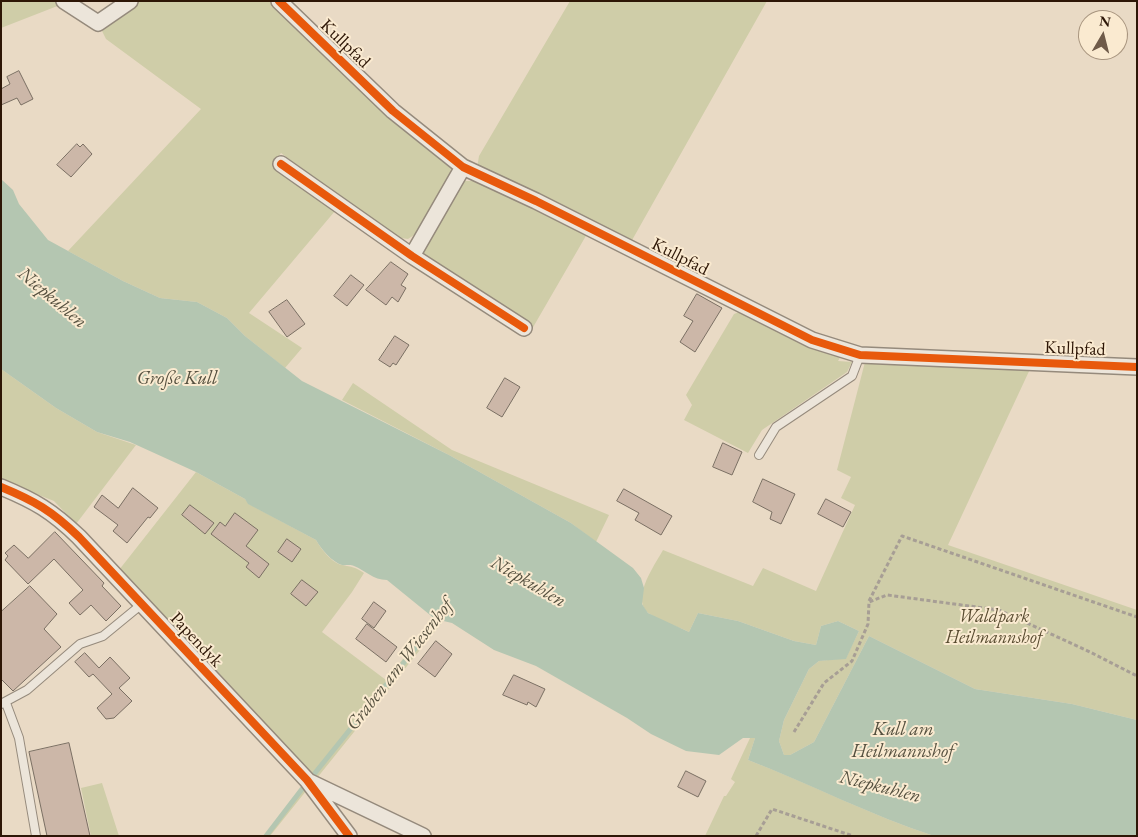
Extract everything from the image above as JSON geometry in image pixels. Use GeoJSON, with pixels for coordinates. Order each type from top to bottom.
{"type":"FeatureCollection","features":[{"type":"Feature","properties":{"kind":"street"},"geometry":{"type":"LineString","coordinates":[[64,1],[98,23],[130,1]]}},
{"type":"Feature","properties":{"kind":"street","name":"Kullpfad"},"geometry":{"type":"LineString","coordinates":[[279,1],[393,111],[463,168],[536,201],[812,340],[860,355],[1137,367]]}},
{"type":"Feature","properties":{"kind":"street"},"geometry":{"type":"LineString","coordinates":[[281,164],[412,256],[524,328]]}},
{"type":"Feature","properties":{"kind":"street"},"geometry":{"type":"LineString","coordinates":[[412,256],[463,168]]}},
{"type":"Feature","properties":{"kind":"street","name":"Papendyk"},"geometry":{"type":"LineString","coordinates":[[1,487],[32,500],[55,514],[307,780],[349,836]]}},
{"type":"Feature","properties":{"kind":"street"},"geometry":{"type":"LineString","coordinates":[[307,780],[423,836]]}},
{"type":"Feature","properties":{"kind":"lane"},"geometry":{"type":"LineString","coordinates":[[759,455],[776,427],[852,376],[860,355]]}},
{"type":"Feature","properties":{"kind":"lane"},"geometry":{"type":"LineString","coordinates":[[36,836],[19,738],[4,704],[27,690],[80,644],[103,636],[142,604]]}},
{"type":"Feature","properties":{"kind":"path"},"geometry":{"type":"LineString","coordinates":[[794,732],[824,683],[852,661],[868,624],[869,602],[902,536],[1137,616]]}},
{"type":"Feature","properties":{"kind":"path"},"geometry":{"type":"LineString","coordinates":[[869,602],[887,595],[999,610],[1137,676]]}},
{"type":"Feature","properties":{"kind":"path"},"geometry":{"type":"LineString","coordinates":[[756,836],[772,809],[853,836]]}},
{"type":"Feature","properties":{"kind":"green space"},"geometry":{"type":"Polygon","coordinates":[[[1,1],[57,1],[60,5],[1,28],[1,1]]]}},
{"type":"Feature","properties":{"kind":"green space"},"geometry":{"type":"Polygon","coordinates":[[[139,1],[272,1],[451,168],[450,177],[414,235],[408,239],[394,237],[281,153],[274,163],[335,211],[249,313],[302,348],[285,368],[245,336],[227,318],[197,302],[160,298],[123,281],[68,251],[201,109],[106,39],[102,31],[107,25],[139,1]]]}},
{"type":"Feature","properties":{"kind":"green space"},"geometry":{"type":"Polygon","coordinates":[[[570,1],[767,1],[631,242],[477,168],[479,156],[570,1]]]}},
{"type":"Feature","properties":{"kind":"green space"},"geometry":{"type":"Polygon","coordinates":[[[465,181],[473,181],[587,234],[532,329],[417,255],[456,188],[465,181]]]}},
{"type":"Feature","properties":{"kind":"green space"},"geometry":{"type":"Polygon","coordinates":[[[742,311],[841,356],[838,361],[852,362],[847,372],[762,430],[748,453],[684,420],[692,405],[686,395],[734,314],[742,311]]]}},
{"type":"Feature","properties":{"kind":"green space","name":"Waldpark Heilmannshof"},"geometry":{"type":"Polygon","coordinates":[[[865,362],[1031,367],[948,545],[1137,610],[1137,720],[1072,704],[975,689],[869,636],[814,742],[790,755],[784,755],[779,741],[784,720],[809,669],[819,661],[846,658],[859,631],[838,621],[821,626],[816,645],[794,641],[738,621],[698,613],[689,632],[654,617],[644,608],[642,600],[646,582],[663,550],[753,586],[763,568],[816,591],[855,505],[841,498],[851,477],[837,470],[865,362]]]}},
{"type":"Feature","properties":{"kind":"green space"},"geometry":{"type":"Polygon","coordinates":[[[1,369],[56,408],[97,432],[136,445],[76,524],[54,501],[1,480],[1,369]]]}},
{"type":"Feature","properties":{"kind":"green space"},"geometry":{"type":"Polygon","coordinates":[[[353,383],[452,450],[609,515],[596,542],[571,523],[449,455],[342,400],[353,383]]]}},
{"type":"Feature","properties":{"kind":"green space"},"geometry":{"type":"Polygon","coordinates":[[[196,472],[245,499],[249,504],[316,540],[334,562],[356,568],[364,573],[322,632],[386,680],[435,619],[444,620],[317,778],[119,570],[196,472]]]}},
{"type":"Feature","properties":{"kind":"green space"},"geometry":{"type":"Polygon","coordinates":[[[750,738],[755,738],[748,760],[887,819],[934,836],[705,836],[724,796],[726,796],[735,782],[731,779],[750,738]]]}},
{"type":"Feature","properties":{"kind":"green space"},"geometry":{"type":"Polygon","coordinates":[[[102,783],[119,836],[91,836],[81,788],[102,783]]]}},
{"type":"Feature","properties":{"kind":"green space"},"geometry":{"type":"Polygon","coordinates":[[[303,786],[306,791],[270,836],[264,836],[303,786]]]}},
{"type":"Feature","properties":{"kind":"water","name":"Große Kull"},"geometry":{"type":"Polygon","coordinates":[[[1,179],[13,190],[19,204],[48,240],[123,281],[160,298],[197,302],[227,318],[245,336],[302,381],[449,455],[571,523],[633,568],[641,578],[644,588],[642,604],[648,613],[689,632],[698,613],[738,621],[794,641],[816,645],[821,626],[838,621],[859,631],[846,659],[819,661],[809,669],[784,720],[779,741],[784,755],[790,755],[814,742],[869,636],[975,689],[1072,704],[1137,720],[1137,836],[934,836],[887,819],[748,760],[755,738],[743,738],[719,755],[686,751],[651,734],[627,718],[536,666],[494,650],[452,623],[435,619],[387,580],[373,577],[352,565],[343,565],[334,561],[316,540],[248,504],[245,499],[196,472],[130,442],[97,432],[56,408],[1,369],[1,179]]]}},
{"type":"Feature","properties":{"kind":"building"},"geometry":{"type":"Polygon","coordinates":[[[19,71],[33,99],[21,105],[17,98],[1,105],[1,89],[10,84],[7,77],[19,71]]]}},
{"type":"Feature","properties":{"kind":"building"},"geometry":{"type":"Polygon","coordinates":[[[77,144],[80,147],[83,144],[92,154],[71,177],[57,165],[77,144]]]}},
{"type":"Feature","properties":{"kind":"building"},"geometry":{"type":"Polygon","coordinates":[[[391,262],[408,274],[401,285],[406,288],[398,302],[392,297],[386,305],[366,290],[391,262]]]}},
{"type":"Feature","properties":{"kind":"building"},"geometry":{"type":"Polygon","coordinates":[[[351,275],[364,285],[347,306],[334,296],[351,275]]]}},
{"type":"Feature","properties":{"kind":"building"},"geometry":{"type":"Polygon","coordinates":[[[697,294],[722,308],[695,352],[680,342],[693,321],[684,316],[697,294]]]}},
{"type":"Feature","properties":{"kind":"building"},"geometry":{"type":"Polygon","coordinates":[[[287,300],[305,324],[287,337],[269,312],[287,300]]]}},
{"type":"Feature","properties":{"kind":"building"},"geometry":{"type":"Polygon","coordinates":[[[395,336],[409,345],[396,365],[393,363],[390,367],[379,360],[395,336]]]}},
{"type":"Feature","properties":{"kind":"building"},"geometry":{"type":"Polygon","coordinates":[[[505,378],[520,387],[502,417],[487,408],[505,378]]]}},
{"type":"Feature","properties":{"kind":"building"},"geometry":{"type":"Polygon","coordinates":[[[723,443],[742,452],[732,475],[713,467],[723,443]]]}},
{"type":"Feature","properties":{"kind":"building"},"geometry":{"type":"Polygon","coordinates":[[[763,479],[795,494],[781,524],[770,519],[772,512],[753,502],[763,479]]]}},
{"type":"Feature","properties":{"kind":"building"},"geometry":{"type":"Polygon","coordinates":[[[133,488],[158,508],[150,518],[148,517],[127,543],[113,531],[118,525],[94,507],[102,495],[118,508],[133,488]]]}},
{"type":"Feature","properties":{"kind":"building"},"geometry":{"type":"Polygon","coordinates":[[[624,489],[672,516],[661,535],[635,520],[639,513],[617,501],[624,489]]]}},
{"type":"Feature","properties":{"kind":"building"},"geometry":{"type":"Polygon","coordinates":[[[826,499],[851,512],[843,527],[818,514],[826,499]]]}},
{"type":"Feature","properties":{"kind":"building"},"geometry":{"type":"Polygon","coordinates":[[[190,505],[214,523],[205,534],[182,515],[190,505]]]}},
{"type":"Feature","properties":{"kind":"building"},"geometry":{"type":"Polygon","coordinates":[[[235,513],[258,530],[246,546],[269,564],[259,578],[246,567],[249,563],[211,534],[220,522],[225,526],[235,513]]]}},
{"type":"Feature","properties":{"kind":"building"},"geometry":{"type":"Polygon","coordinates":[[[55,532],[104,583],[102,586],[121,606],[106,621],[91,605],[80,615],[69,603],[83,590],[54,559],[28,584],[5,560],[8,556],[5,553],[14,545],[28,558],[55,532]]]}},
{"type":"Feature","properties":{"kind":"building"},"geometry":{"type":"Polygon","coordinates":[[[287,539],[301,549],[292,562],[278,552],[287,539]]]}},
{"type":"Feature","properties":{"kind":"building"},"geometry":{"type":"Polygon","coordinates":[[[302,580],[318,592],[306,606],[291,594],[302,580]]]}},
{"type":"Feature","properties":{"kind":"building"},"geometry":{"type":"Polygon","coordinates":[[[30,586],[57,614],[44,629],[61,647],[13,691],[1,679],[1,612],[30,586]]]}},
{"type":"Feature","properties":{"kind":"building"},"geometry":{"type":"Polygon","coordinates":[[[374,602],[386,611],[374,628],[362,619],[374,602]]]}},
{"type":"Feature","properties":{"kind":"building"},"geometry":{"type":"Polygon","coordinates":[[[367,624],[397,647],[386,662],[356,639],[367,624]]]}},
{"type":"Feature","properties":{"kind":"building"},"geometry":{"type":"Polygon","coordinates":[[[436,641],[452,654],[435,677],[418,664],[436,641]]]}},
{"type":"Feature","properties":{"kind":"building"},"geometry":{"type":"Polygon","coordinates":[[[85,653],[99,668],[110,657],[130,678],[119,688],[132,701],[114,718],[106,719],[97,708],[112,694],[93,674],[89,677],[75,662],[85,653]]]}},
{"type":"Feature","properties":{"kind":"building"},"geometry":{"type":"Polygon","coordinates":[[[514,675],[545,689],[536,707],[528,702],[527,705],[503,695],[514,675]]]}},
{"type":"Feature","properties":{"kind":"building"},"geometry":{"type":"Polygon","coordinates":[[[69,743],[90,836],[47,836],[29,752],[69,743]]]}},
{"type":"Feature","properties":{"kind":"building"},"geometry":{"type":"Polygon","coordinates":[[[686,771],[706,781],[698,797],[678,787],[686,771]]]}},
{"type":"Feature","properties":{"kind":"waterway","name":"Graben am Wiesenhof"},"geometry":{"type":"LineString","coordinates":[[315,773],[443,614]]}},
{"type":"Feature","properties":{"kind":"waterway","name":"Graben am Wiesenhof"},"geometry":{"type":"LineString","coordinates":[[266,836],[302,789]]}},
{"type":"Feature","properties":{"kind":"cycle path"},"geometry":{"type":"LineString","coordinates":[[279,1],[393,111],[463,167],[536,201],[812,340],[860,355],[1137,367]]}},
{"type":"Feature","properties":{"kind":"cycle path"},"geometry":{"type":"LineString","coordinates":[[281,164],[412,256],[524,328]]}},
{"type":"Feature","properties":{"kind":"cycle path"},"geometry":{"type":"LineString","coordinates":[[1,487],[43,508],[79,537],[307,780],[349,836]]}},
{"type":"Feature","properties":{"kind":"water label","name":"Niepkuhlen"},"geometry":{"type":"Point","coordinates":[52,298]}},
{"type":"Feature","properties":{"kind":"water label","name":"Niepkuhlen"},"geometry":{"type":"Point","coordinates":[528,582]}},
{"type":"Feature","properties":{"kind":"water label","name":"Kull am Heilmannshof"},"geometry":{"type":"Point","coordinates":[903,741]}},
{"type":"Feature","properties":{"kind":"water label","name":"Niepkuhlen"},"geometry":{"type":"Point","coordinates":[880,787]}}]}
